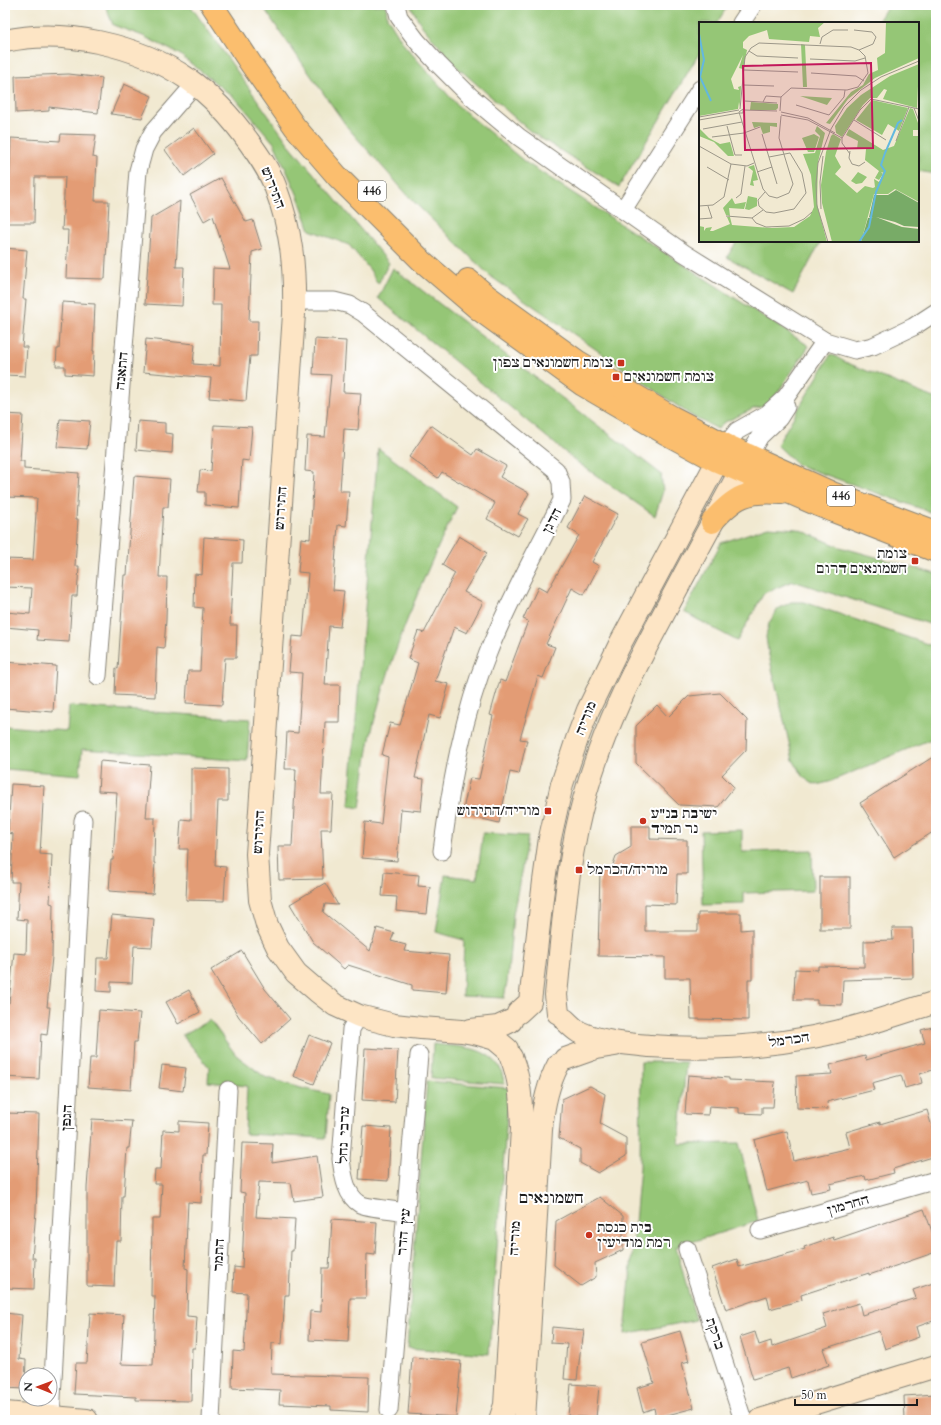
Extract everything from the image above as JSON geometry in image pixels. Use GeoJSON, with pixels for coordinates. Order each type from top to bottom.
{"type":"FeatureCollection","features":[{"type":"Feature","properties":{"kind":"main road","name":"446"},"geometry":{"type":"LineString","coordinates":[[212,5],[295,127],[338,177],[422,261],[477,308],[583,385],[665,433],[936,532]]}},
{"type":"Feature","properties":{"kind":"main road","name":"446"},"geometry":{"type":"LineString","coordinates":[[231,5],[264,56],[308,118],[349,167],[432,249],[487,296],[577,361],[672,417],[722,453]]}},
{"type":"Feature","properties":{"kind":"main road","name":"446"},"geometry":{"type":"LineString","coordinates":[[744,463],[798,496],[936,551]]}},
{"type":"Feature","properties":{"kind":"main road"},"geometry":{"type":"LineString","coordinates":[[712,522],[732,501],[754,492],[783,493],[798,496]]}},
{"type":"Feature","properties":{"kind":"street"},"geometry":{"type":"LineString","coordinates":[[396,5],[400,17],[417,41],[470,96],[519,137],[684,253],[826,341],[855,350],[873,346],[913,327],[936,312]]}},
{"type":"Feature","properties":{"kind":"street"},"geometry":{"type":"LineString","coordinates":[[742,22],[753,5]]}},
{"type":"Feature","properties":{"kind":"street","name":"התירוש"},"geometry":{"type":"LineString","coordinates":[[5,41],[42,37],[72,38],[104,43],[158,62],[194,85],[218,105],[240,129],[261,159],[275,185],[286,219],[292,249],[295,279],[257,854],[260,900],[267,925],[278,948],[296,973],[317,992],[335,1005],[359,1016],[401,1026],[462,1031],[495,1039],[509,1053]]}},
{"type":"Feature","properties":{"kind":"street","name":"התאנה"},"geometry":{"type":"LineString","coordinates":[[98,676],[138,171],[144,149],[153,132],[194,85]]}},
{"type":"Feature","properties":{"kind":"street"},"geometry":{"type":"LineString","coordinates":[[623,210],[699,91]]}},
{"type":"Feature","properties":{"kind":"street","name":"הדגן"},"geometry":{"type":"LineString","coordinates":[[294,301],[334,301],[350,305],[363,313],[556,470],[561,482],[562,500],[501,622],[487,654],[470,707],[454,778],[442,851]]}},
{"type":"Feature","properties":{"kind":"street"},"geometry":{"type":"LineString","coordinates":[[722,453],[737,431],[767,414],[786,397],[826,341]]}},
{"type":"Feature","properties":{"kind":"street"},"geometry":{"type":"LineString","coordinates":[[744,463],[760,436],[779,418],[785,410],[800,378]]}},
{"type":"Feature","properties":{"kind":"street","name":"מוריה"},"geometry":{"type":"LineString","coordinates":[[515,1017],[530,1002],[550,838],[562,784],[577,739],[588,710],[616,651],[722,453]]}},
{"type":"Feature","properties":{"kind":"street","name":"מוריה"},"geometry":{"type":"LineString","coordinates":[[562,1016],[556,995],[574,843],[586,791],[608,727],[624,690],[744,463]]}},
{"type":"Feature","properties":{"kind":"street","name":"הגפן"},"geometry":{"type":"LineString","coordinates":[[51,1417],[83,820]]}},
{"type":"Feature","properties":{"kind":"street","name":"הכרמל"},"geometry":{"type":"LineString","coordinates":[[561,1062],[596,1048],[612,1045],[711,1048],[769,1044],[814,1037],[852,1028],[936,1002]]}},
{"type":"Feature","properties":{"kind":"street"},"geometry":{"type":"LineString","coordinates":[[538,1006],[549,1008],[562,1016],[570,1029],[571,1039],[570,1049],[561,1062],[546,1071],[531,1071],[516,1064],[509,1053],[505,1041],[506,1030],[515,1017],[528,1008],[538,1006]]}},
{"type":"Feature","properties":{"kind":"street","name":"ערבי נחל"},"geometry":{"type":"LineString","coordinates":[[359,1016],[351,1029],[340,1159],[344,1178],[350,1193],[360,1204],[406,1212]]}},
{"type":"Feature","properties":{"kind":"street","name":"הכרמל"},"geometry":{"type":"LineString","coordinates":[[562,1016],[578,1031],[589,1036],[637,1045]]}},
{"type":"Feature","properties":{"kind":"street","name":"התירוש"},"geometry":{"type":"LineString","coordinates":[[462,1031],[498,1026],[515,1017]]}},
{"type":"Feature","properties":{"kind":"street","name":"מוריה"},"geometry":{"type":"LineString","coordinates":[[500,1420],[505,1405],[522,1129],[520,1086],[509,1053]]}},
{"type":"Feature","properties":{"kind":"street","name":"עץ הדר"},"geometry":{"type":"LineString","coordinates":[[389,1410],[419,1055]]}},
{"type":"Feature","properties":{"kind":"street","name":"מוריה"},"geometry":{"type":"LineString","coordinates":[[524,1420],[541,1130],[546,1095],[551,1079],[561,1062]]}},
{"type":"Feature","properties":{"kind":"street","name":"התמר"},"geometry":{"type":"LineString","coordinates":[[211,1420],[228,1090]]}},
{"type":"Feature","properties":{"kind":"street","name":"החרמון"},"geometry":{"type":"LineString","coordinates":[[760,1230],[936,1180]]}},
{"type":"Feature","properties":{"kind":"street","name":"ברקת"},"geometry":{"type":"LineString","coordinates":[[687,1249],[744,1420]]}},
{"type":"Feature","properties":{"kind":"street"},"geometry":{"type":"LineString","coordinates":[[760,1420],[936,1366]]}},
{"type":"Feature","properties":{"kind":"street"},"geometry":{"type":"LineString","coordinates":[[5,1413],[87,1420]]}},
{"type":"Feature","properties":{"kind":"green space"},"geometry":{"type":"Polygon","coordinates":[[[105,5],[190,5],[288,143],[389,263],[378,284],[370,270],[349,245],[310,230],[298,196],[274,143],[237,100],[179,54],[143,36],[113,25],[105,5]]]}},
{"type":"Feature","properties":{"kind":"green space"},"geometry":{"type":"Polygon","coordinates":[[[262,5],[386,5],[387,17],[405,46],[457,105],[525,162],[809,346],[770,404],[753,409],[723,423],[718,429],[692,416],[490,276],[412,200],[348,128],[262,5]]]}},
{"type":"Feature","properties":{"kind":"green space"},"geometry":{"type":"Polygon","coordinates":[[[410,5],[728,5],[718,22],[699,22],[699,54],[619,187],[531,132],[456,66],[422,26],[410,5]]]}},
{"type":"Feature","properties":{"kind":"green space"},"geometry":{"type":"Polygon","coordinates":[[[888,5],[936,5],[936,174],[919,171],[919,22],[878,22],[888,5]]]}},
{"type":"Feature","properties":{"kind":"green space"},"geometry":{"type":"Polygon","coordinates":[[[736,242],[820,242],[793,294],[727,257],[736,242]]]}},
{"type":"Feature","properties":{"kind":"green space"},"geometry":{"type":"Polygon","coordinates":[[[393,268],[661,474],[663,491],[655,516],[577,462],[378,298],[393,268]]]}},
{"type":"Feature","properties":{"kind":"green space"},"geometry":{"type":"Polygon","coordinates":[[[831,354],[845,362],[936,399],[936,514],[798,465],[777,445],[831,354]]]}},
{"type":"Feature","properties":{"kind":"green space"},"geometry":{"type":"Polygon","coordinates":[[[378,448],[457,507],[420,587],[389,670],[371,736],[360,808],[349,806],[378,448]]]}},
{"type":"Feature","properties":{"kind":"green space"},"geometry":{"type":"Polygon","coordinates":[[[768,527],[798,529],[840,547],[936,574],[936,626],[793,581],[764,593],[737,641],[684,612],[721,543],[768,527]]]}},
{"type":"Feature","properties":{"kind":"green space"},"geometry":{"type":"Polygon","coordinates":[[[791,602],[804,602],[936,647],[936,737],[829,782],[816,785],[809,782],[803,776],[793,760],[766,637],[769,623],[778,609],[791,602]]]}},
{"type":"Feature","properties":{"kind":"green space"},"geometry":{"type":"Polygon","coordinates":[[[69,706],[250,719],[247,761],[82,749],[80,775],[5,769],[5,726],[67,731],[69,706]]]}},
{"type":"Feature","properties":{"kind":"green space"},"geometry":{"type":"Polygon","coordinates":[[[742,830],[742,852],[812,850],[813,891],[744,893],[744,904],[703,905],[701,831],[742,830]]]}},
{"type":"Feature","properties":{"kind":"green space"},"geometry":{"type":"Polygon","coordinates":[[[483,833],[528,836],[513,915],[507,983],[504,998],[462,996],[464,940],[436,932],[445,875],[477,879],[483,833]]]}},
{"type":"Feature","properties":{"kind":"green space"},"geometry":{"type":"Polygon","coordinates":[[[210,1020],[236,1055],[265,1077],[301,1088],[329,1094],[326,1138],[245,1134],[247,1086],[208,1082],[209,1067],[182,1035],[210,1020]]]}},
{"type":"Feature","properties":{"kind":"green space"},"geometry":{"type":"Polygon","coordinates":[[[433,1044],[469,1048],[486,1054],[499,1066],[505,1084],[431,1078],[433,1044]]]}},
{"type":"Feature","properties":{"kind":"green space"},"geometry":{"type":"Polygon","coordinates":[[[641,1062],[686,1062],[679,1144],[739,1143],[758,1221],[676,1247],[696,1320],[625,1334],[640,1167],[641,1062]]]}},
{"type":"Feature","properties":{"kind":"green space"},"geometry":{"type":"Polygon","coordinates":[[[427,1081],[509,1088],[489,1354],[407,1348],[427,1081]]]}},
{"type":"Feature","properties":{"kind":"building"},"geometry":{"type":"Polygon","coordinates":[[[69,74],[102,78],[98,113],[49,107],[49,111],[16,113],[15,76],[69,74]]]}},
{"type":"Feature","properties":{"kind":"building"},"geometry":{"type":"Polygon","coordinates":[[[124,84],[152,96],[142,118],[111,114],[124,84]]]}},
{"type":"Feature","properties":{"kind":"building"},"geometry":{"type":"Polygon","coordinates":[[[194,128],[213,154],[184,176],[165,150],[194,128]]]}},
{"type":"Feature","properties":{"kind":"building"},"geometry":{"type":"Polygon","coordinates":[[[61,134],[96,135],[93,157],[97,158],[95,201],[109,201],[105,279],[66,278],[68,230],[62,230],[65,177],[35,177],[34,223],[5,223],[5,193],[9,193],[11,138],[60,141],[61,134]]]}},
{"type":"Feature","properties":{"kind":"building"},"geometry":{"type":"Polygon","coordinates":[[[221,178],[246,222],[253,220],[262,249],[252,252],[249,321],[258,321],[257,356],[250,356],[246,401],[209,398],[211,378],[143,372],[146,339],[195,344],[193,364],[220,366],[221,305],[212,305],[213,268],[230,269],[213,216],[204,221],[190,195],[221,178]]]}},
{"type":"Feature","properties":{"kind":"building"},"geometry":{"type":"Polygon","coordinates":[[[180,201],[176,267],[184,267],[182,306],[145,304],[151,218],[180,201]]]}},
{"type":"Feature","properties":{"kind":"building"},"geometry":{"type":"Polygon","coordinates":[[[5,248],[27,250],[23,299],[26,299],[22,347],[27,347],[25,376],[5,375],[5,248]]]}},
{"type":"Feature","properties":{"kind":"building"},"geometry":{"type":"Polygon","coordinates":[[[62,302],[95,304],[93,376],[65,374],[65,366],[56,366],[57,349],[59,349],[62,302]]]}},
{"type":"Feature","properties":{"kind":"building"},"geometry":{"type":"Polygon","coordinates":[[[315,339],[346,341],[343,392],[361,393],[358,430],[344,429],[340,491],[349,491],[346,526],[338,525],[333,590],[344,591],[340,627],[329,626],[325,685],[340,685],[339,722],[325,722],[321,794],[333,794],[331,829],[321,829],[323,879],[279,880],[278,846],[292,846],[296,769],[285,769],[287,732],[298,733],[302,673],[289,672],[292,636],[303,637],[308,573],[298,572],[301,538],[310,539],[314,472],[305,471],[307,436],[325,437],[331,375],[313,374],[315,339]]]}},
{"type":"Feature","properties":{"kind":"building"},"geometry":{"type":"Polygon","coordinates":[[[5,414],[23,415],[20,461],[24,461],[24,469],[79,473],[75,566],[79,566],[77,596],[72,596],[69,642],[37,640],[38,630],[5,627],[5,612],[30,614],[32,588],[5,587],[5,559],[33,560],[37,498],[5,497],[5,414]]]}},
{"type":"Feature","properties":{"kind":"building"},"geometry":{"type":"Polygon","coordinates":[[[60,419],[90,421],[87,449],[57,447],[60,419]]]}},
{"type":"Feature","properties":{"kind":"building"},"geometry":{"type":"Polygon","coordinates":[[[138,421],[165,423],[165,433],[173,434],[172,453],[136,450],[138,421]]]}},
{"type":"Feature","properties":{"kind":"building"},"geometry":{"type":"Polygon","coordinates":[[[214,425],[252,427],[249,461],[242,460],[239,508],[205,505],[205,492],[198,492],[200,470],[211,471],[214,425]]]}},
{"type":"Feature","properties":{"kind":"building"},"geometry":{"type":"Polygon","coordinates":[[[431,425],[473,455],[477,449],[506,466],[500,477],[529,493],[518,514],[528,519],[518,536],[487,519],[495,503],[442,472],[438,478],[409,457],[431,425]]]}},
{"type":"Feature","properties":{"kind":"building"},"geometry":{"type":"Polygon","coordinates":[[[134,476],[170,479],[168,507],[163,507],[159,577],[167,577],[166,620],[164,648],[157,647],[155,697],[115,695],[124,575],[127,575],[134,476]]]}},
{"type":"Feature","properties":{"kind":"building"},"geometry":{"type":"Polygon","coordinates":[[[585,496],[618,514],[592,562],[599,566],[584,595],[572,588],[546,644],[555,647],[543,678],[538,676],[520,739],[527,740],[519,774],[510,772],[499,823],[462,814],[470,778],[479,779],[493,716],[490,715],[500,680],[505,682],[528,621],[523,619],[538,587],[547,592],[579,535],[568,528],[585,496]]]}},
{"type":"Feature","properties":{"kind":"building"},"geometry":{"type":"Polygon","coordinates":[[[459,536],[487,553],[464,592],[483,602],[467,633],[454,627],[435,681],[449,684],[440,718],[429,715],[415,778],[424,779],[421,811],[401,809],[397,861],[362,858],[365,822],[381,824],[388,757],[382,755],[390,723],[400,725],[418,663],[408,659],[418,631],[424,633],[455,573],[442,565],[459,536]]]}},
{"type":"Feature","properties":{"kind":"building"},"geometry":{"type":"Polygon","coordinates":[[[204,537],[243,540],[242,563],[233,563],[230,625],[237,625],[236,658],[225,658],[222,705],[186,703],[188,671],[200,671],[203,608],[194,607],[195,574],[202,575],[204,537]]]}},
{"type":"Feature","properties":{"kind":"building"},"geometry":{"type":"Polygon","coordinates":[[[5,662],[56,666],[53,712],[5,708],[5,662]]]}},
{"type":"Feature","properties":{"kind":"building"},"geometry":{"type":"Polygon","coordinates":[[[720,693],[747,720],[746,750],[722,775],[734,787],[718,807],[679,805],[636,763],[636,726],[657,705],[668,717],[689,696],[720,693]]]}},
{"type":"Feature","properties":{"kind":"building"},"geometry":{"type":"Polygon","coordinates":[[[936,755],[936,830],[894,857],[860,803],[936,755]]]}},
{"type":"Feature","properties":{"kind":"building"},"geometry":{"type":"Polygon","coordinates":[[[100,761],[150,765],[146,818],[155,818],[153,894],[109,891],[111,860],[113,860],[117,792],[98,791],[100,761]]]}},
{"type":"Feature","properties":{"kind":"building"},"geometry":{"type":"Polygon","coordinates":[[[191,768],[228,769],[228,801],[218,801],[215,866],[226,867],[224,901],[186,900],[188,849],[179,849],[181,819],[191,820],[191,768]]]}},
{"type":"Feature","properties":{"kind":"building"},"geometry":{"type":"Polygon","coordinates":[[[11,784],[44,786],[40,854],[52,855],[50,903],[53,904],[52,957],[47,1007],[50,1007],[47,1035],[41,1034],[39,1079],[5,1077],[8,1031],[5,1031],[5,1003],[9,1003],[14,953],[26,954],[27,920],[17,919],[19,882],[11,882],[13,834],[8,833],[11,784]]]}},
{"type":"Feature","properties":{"kind":"building"},"geometry":{"type":"Polygon","coordinates":[[[631,826],[650,826],[650,839],[687,840],[687,874],[677,874],[676,905],[645,904],[645,931],[698,931],[698,913],[741,913],[741,930],[752,929],[752,979],[748,979],[748,1020],[691,1019],[690,978],[665,978],[665,957],[598,956],[600,870],[611,870],[616,856],[631,847],[631,826]]]}},
{"type":"Feature","properties":{"kind":"building"},"geometry":{"type":"Polygon","coordinates":[[[384,872],[419,875],[418,886],[430,887],[427,914],[396,911],[397,897],[382,896],[384,872]]]}},
{"type":"Feature","properties":{"kind":"building"},"geometry":{"type":"Polygon","coordinates":[[[820,877],[850,877],[850,929],[820,929],[820,877]]]}},
{"type":"Feature","properties":{"kind":"building"},"geometry":{"type":"Polygon","coordinates":[[[325,883],[338,905],[325,904],[323,912],[370,951],[377,928],[394,933],[391,941],[406,945],[404,951],[449,955],[446,993],[412,990],[412,985],[348,965],[344,969],[313,942],[290,904],[325,883]]]}},
{"type":"Feature","properties":{"kind":"building"},"geometry":{"type":"Polygon","coordinates":[[[112,915],[154,919],[152,947],[134,946],[132,983],[111,982],[111,992],[96,991],[97,958],[108,958],[112,915]]]}},
{"type":"Feature","properties":{"kind":"building"},"geometry":{"type":"Polygon","coordinates":[[[892,928],[912,928],[913,978],[843,980],[842,1005],[817,1004],[817,1000],[794,1000],[795,969],[818,970],[818,966],[864,967],[864,941],[893,940],[892,928]]]}},
{"type":"Feature","properties":{"kind":"building"},"geometry":{"type":"Polygon","coordinates":[[[242,951],[265,989],[290,1019],[262,1044],[239,1017],[211,970],[242,951]]]}},
{"type":"Feature","properties":{"kind":"building"},"geometry":{"type":"Polygon","coordinates":[[[189,990],[200,1012],[178,1024],[166,1002],[189,990]]]}},
{"type":"Feature","properties":{"kind":"building"},"geometry":{"type":"Polygon","coordinates":[[[99,1010],[140,1013],[137,1042],[134,1042],[131,1090],[88,1087],[90,1058],[96,1058],[99,1010]]]}},
{"type":"Feature","properties":{"kind":"building"},"geometry":{"type":"Polygon","coordinates":[[[936,1026],[936,1069],[920,1074],[922,1083],[905,1088],[901,1075],[872,1083],[874,1090],[827,1102],[828,1109],[797,1108],[796,1076],[832,1074],[830,1065],[865,1056],[866,1060],[925,1043],[921,1030],[936,1026]]]}},
{"type":"Feature","properties":{"kind":"building"},"geometry":{"type":"Polygon","coordinates":[[[309,1035],[330,1043],[314,1084],[293,1076],[309,1035]]]}},
{"type":"Feature","properties":{"kind":"building"},"geometry":{"type":"Polygon","coordinates":[[[365,1048],[398,1050],[395,1102],[362,1100],[365,1048]]]}},
{"type":"Feature","properties":{"kind":"building"},"geometry":{"type":"Polygon","coordinates":[[[162,1065],[186,1068],[183,1091],[159,1088],[162,1065]]]}},
{"type":"Feature","properties":{"kind":"building"},"geometry":{"type":"Polygon","coordinates":[[[688,1075],[729,1078],[729,1080],[775,1082],[773,1107],[762,1107],[762,1114],[739,1113],[739,1108],[709,1106],[708,1115],[685,1114],[688,1075]]]}},
{"type":"Feature","properties":{"kind":"building"},"geometry":{"type":"Polygon","coordinates":[[[590,1086],[605,1094],[600,1124],[626,1138],[626,1156],[598,1173],[580,1163],[580,1149],[559,1138],[562,1099],[590,1086]]]}},
{"type":"Feature","properties":{"kind":"building"},"geometry":{"type":"Polygon","coordinates":[[[927,1110],[936,1141],[936,1156],[893,1169],[894,1173],[866,1180],[865,1176],[830,1184],[831,1189],[811,1193],[808,1180],[767,1191],[754,1140],[787,1131],[794,1161],[850,1148],[846,1132],[927,1110]]]}},
{"type":"Feature","properties":{"kind":"building"},"geometry":{"type":"Polygon","coordinates":[[[5,1113],[39,1114],[36,1211],[32,1258],[35,1258],[34,1289],[5,1288],[5,1113]]]}},
{"type":"Feature","properties":{"kind":"building"},"geometry":{"type":"Polygon","coordinates":[[[92,1119],[132,1121],[129,1148],[127,1148],[124,1196],[122,1196],[121,1241],[116,1241],[114,1287],[87,1286],[87,1188],[92,1119]]]}},
{"type":"Feature","properties":{"kind":"building"},"geometry":{"type":"Polygon","coordinates":[[[179,1121],[208,1123],[206,1155],[203,1155],[201,1203],[188,1202],[185,1268],[188,1269],[187,1316],[197,1317],[195,1348],[192,1348],[191,1401],[136,1400],[136,1397],[74,1394],[76,1363],[87,1363],[90,1313],[124,1315],[121,1364],[153,1365],[155,1296],[151,1296],[152,1219],[160,1219],[162,1184],[154,1184],[155,1169],[161,1169],[163,1130],[179,1131],[179,1121]]]}},
{"type":"Feature","properties":{"kind":"building"},"geometry":{"type":"Polygon","coordinates":[[[363,1126],[391,1128],[388,1181],[359,1179],[363,1126]]]}},
{"type":"Feature","properties":{"kind":"building"},"geometry":{"type":"Polygon","coordinates":[[[242,1143],[273,1144],[272,1163],[317,1156],[323,1197],[294,1201],[291,1183],[259,1182],[256,1217],[295,1219],[293,1251],[291,1251],[289,1295],[285,1295],[282,1344],[272,1343],[271,1374],[369,1377],[368,1412],[331,1410],[331,1406],[279,1404],[280,1390],[232,1388],[233,1351],[244,1352],[247,1293],[233,1292],[234,1267],[242,1268],[245,1193],[240,1192],[242,1143]]]}},
{"type":"Feature","properties":{"kind":"building","name":"בית כנסת רמת מודיעין"},"geometry":{"type":"Polygon","coordinates":[[[600,1197],[623,1216],[623,1250],[595,1263],[596,1277],[581,1286],[554,1265],[556,1221],[600,1197]]]}},
{"type":"Feature","properties":{"kind":"building"},"geometry":{"type":"Polygon","coordinates":[[[924,1209],[936,1243],[936,1252],[869,1275],[869,1273],[801,1295],[802,1300],[770,1309],[767,1296],[726,1310],[712,1268],[737,1259],[739,1267],[805,1249],[804,1247],[833,1237],[834,1240],[924,1209]]]}},
{"type":"Feature","properties":{"kind":"building"},"geometry":{"type":"Polygon","coordinates":[[[332,1219],[377,1222],[375,1255],[367,1254],[366,1298],[350,1298],[348,1342],[309,1340],[310,1311],[321,1312],[322,1268],[329,1268],[332,1219]]]}},
{"type":"Feature","properties":{"kind":"building"},"geometry":{"type":"Polygon","coordinates":[[[936,1282],[936,1320],[916,1327],[919,1337],[885,1349],[879,1331],[823,1349],[829,1365],[791,1378],[788,1368],[753,1379],[740,1337],[755,1332],[759,1345],[771,1341],[772,1347],[827,1328],[823,1314],[859,1303],[862,1315],[916,1298],[913,1290],[936,1282]]]}},
{"type":"Feature","properties":{"kind":"building"},"geometry":{"type":"Polygon","coordinates":[[[5,1313],[22,1315],[19,1359],[26,1360],[26,1367],[18,1367],[18,1389],[5,1388],[5,1313]]]}},
{"type":"Feature","properties":{"kind":"building"},"geometry":{"type":"Polygon","coordinates":[[[552,1327],[584,1330],[577,1380],[564,1379],[567,1344],[551,1343],[552,1327]]]}},
{"type":"Feature","properties":{"kind":"building"},"geometry":{"type":"Polygon","coordinates":[[[680,1331],[689,1361],[682,1363],[694,1408],[656,1418],[654,1408],[643,1412],[637,1388],[654,1383],[642,1342],[680,1331]]]}},
{"type":"Feature","properties":{"kind":"building"},"geometry":{"type":"Polygon","coordinates":[[[412,1357],[461,1361],[456,1417],[408,1414],[412,1357]]]}},
{"type":"Feature","properties":{"kind":"building"},"geometry":{"type":"Polygon","coordinates":[[[571,1384],[599,1386],[596,1418],[568,1416],[571,1384]]]}},
{"type":"Feature","properties":{"kind":"building"},"geometry":{"type":"Polygon","coordinates":[[[936,1394],[936,1420],[905,1420],[904,1396],[936,1394]]]}},
{"type":"Feature","properties":{"kind":"place","name":"צומת חשמונאים צפון"},"geometry":{"type":"Point","coordinates":[621,363]}},
{"type":"Feature","properties":{"kind":"place","name":"צומת חשמונאים"},"geometry":{"type":"Point","coordinates":[616,377]}},
{"type":"Feature","properties":{"kind":"place","name":"צומת חשמונאים דרום"},"geometry":{"type":"Point","coordinates":[915,561]}},
{"type":"Feature","properties":{"kind":"place","name":"מוריה/התירוש"},"geometry":{"type":"Point","coordinates":[548,811]}},
{"type":"Feature","properties":{"kind":"place","name":"ישיבת בנ\"ע נר תמיד"},"geometry":{"type":"Point","coordinates":[643,821]}},
{"type":"Feature","properties":{"kind":"place","name":"מוריה/הכרמל"},"geometry":{"type":"Point","coordinates":[579,870]}},
{"type":"Feature","properties":{"kind":"place","name":"בית כנסת רמת מודיעין"},"geometry":{"type":"Point","coordinates":[589,1235]}},
{"type":"Feature","properties":{"kind":"district","name":"חשמונאים"},"geometry":{"type":"Point","coordinates":[551,1198]}}]}
